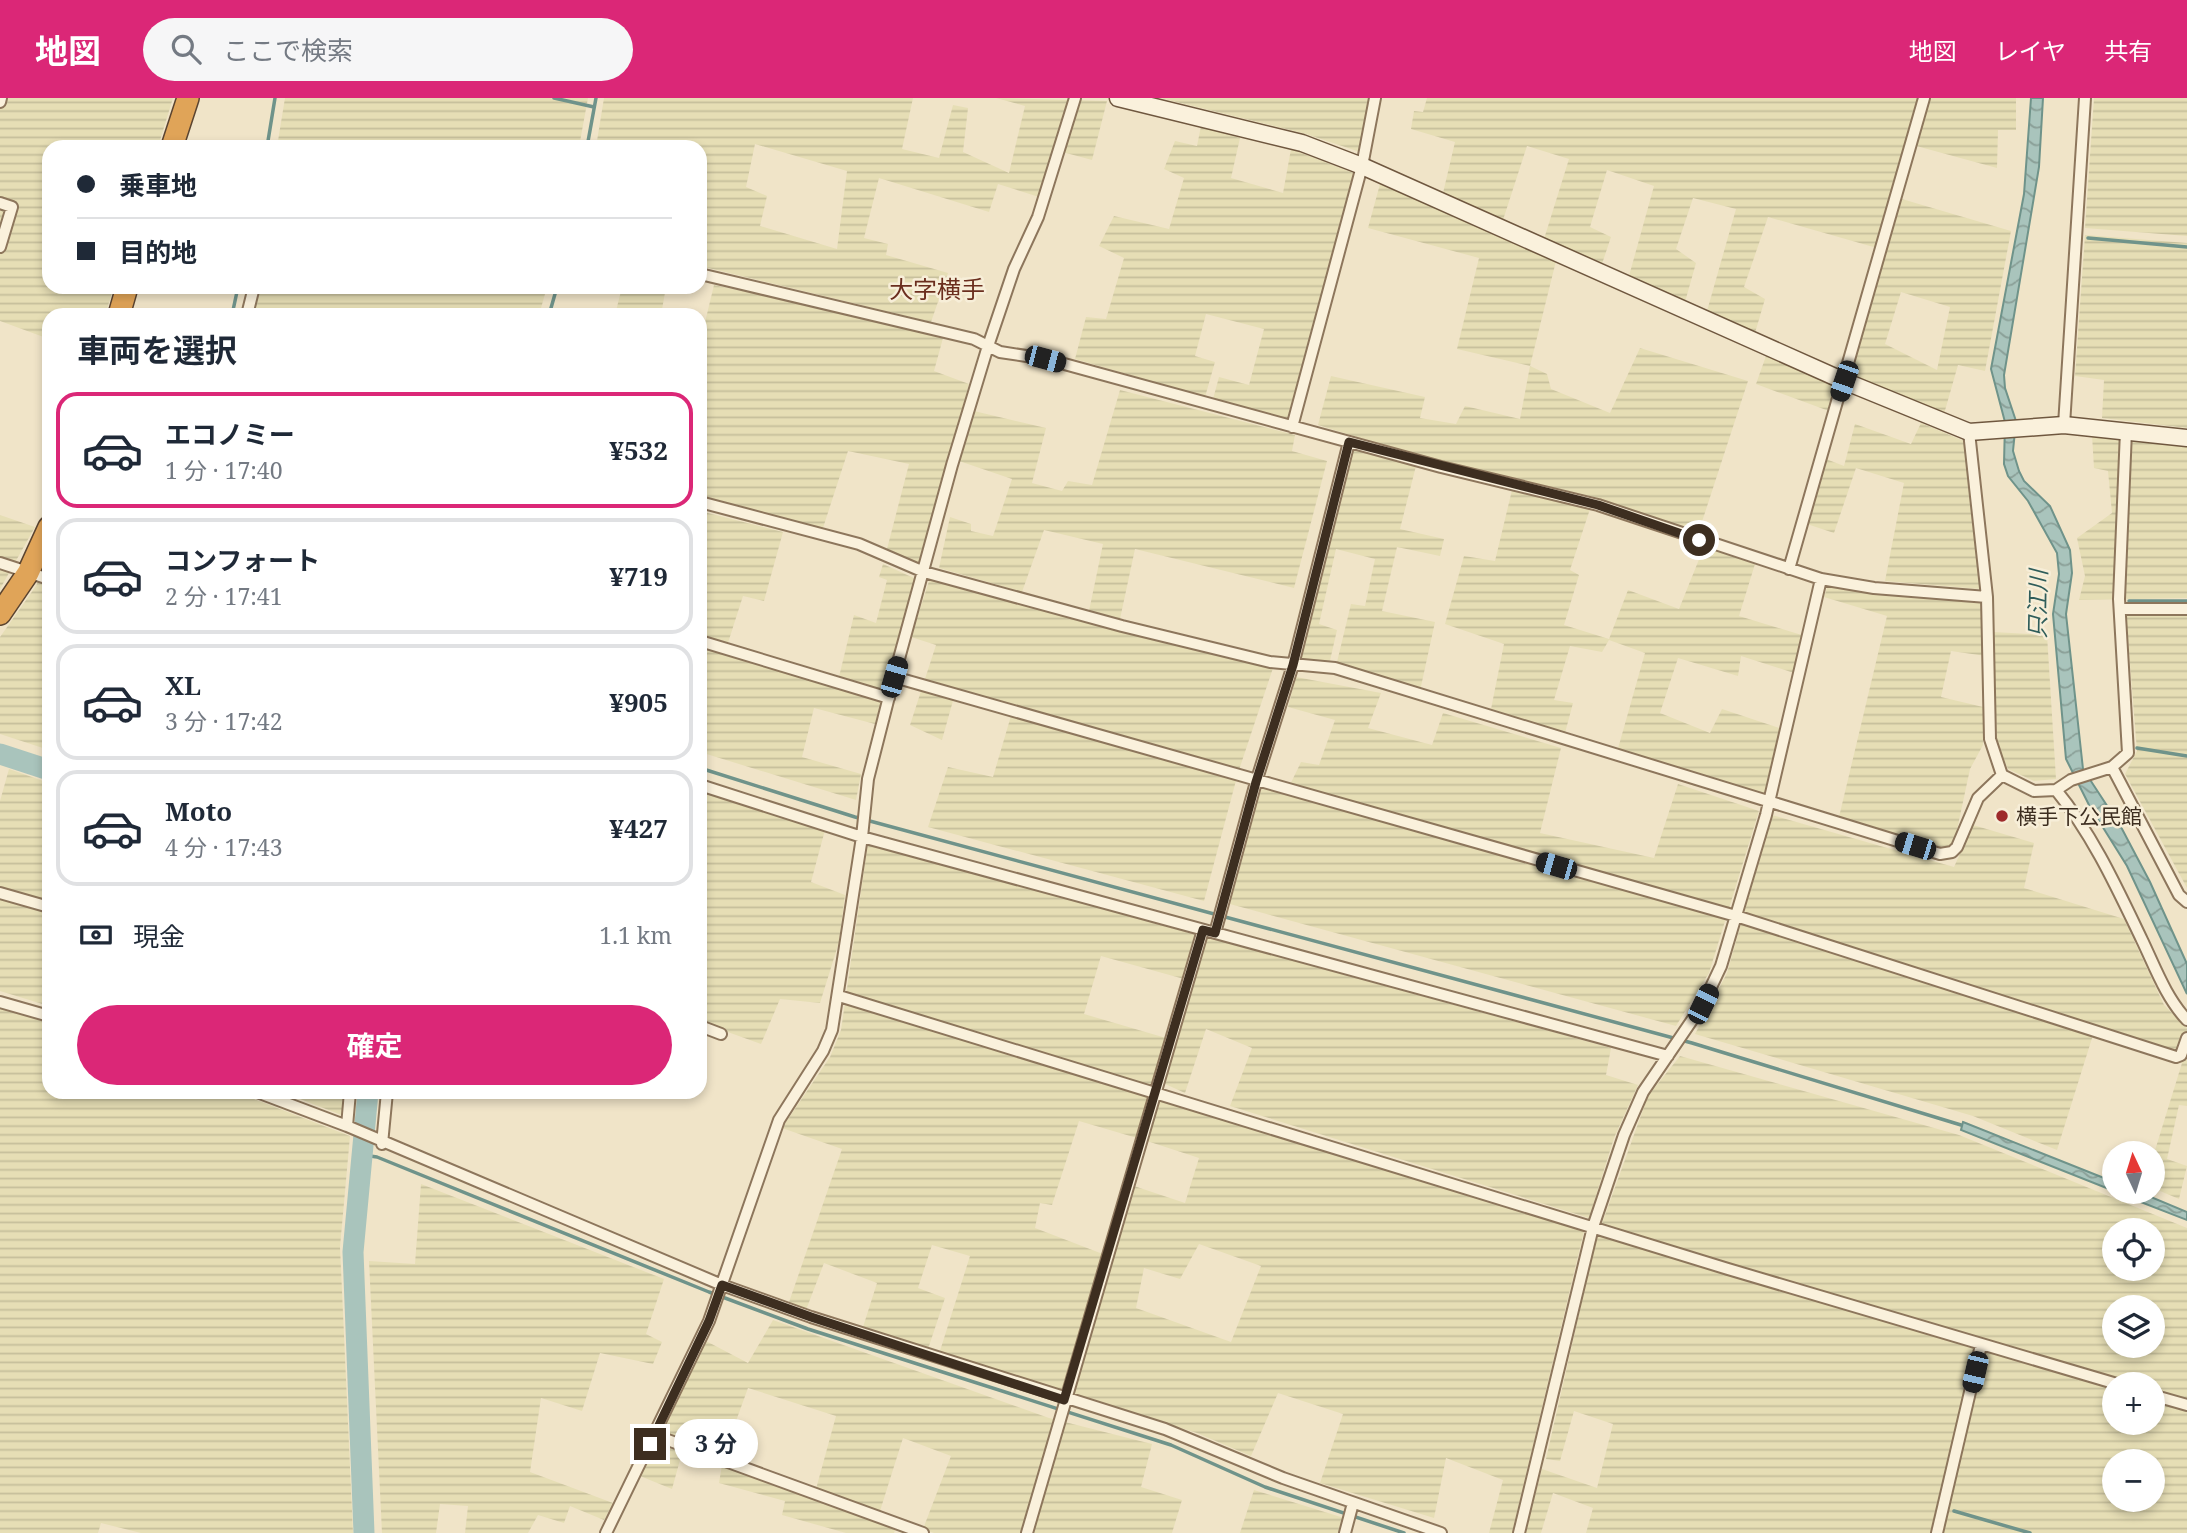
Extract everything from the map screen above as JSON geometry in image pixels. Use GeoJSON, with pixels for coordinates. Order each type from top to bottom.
{"type":"FeatureCollection","features":[{"type":"Feature","properties":{"kind":"highway"},"geometry":{"type":"LineString","coordinates":[[174,140],[188,98]]}},
{"type":"Feature","properties":{"kind":"highway"},"geometry":{"type":"LineString","coordinates":[[0,614],[28,573],[42,542]]}},
{"type":"Feature","properties":{"kind":"street"},"geometry":{"type":"LineString","coordinates":[[606,1533],[717,1301],[779,1120],[824,1052],[839,996],[868,779],[894,677],[988,346],[1014,269],[1038,217],[1075,98]]}},
{"type":"Feature","properties":{"kind":"street"},"geometry":{"type":"LineString","coordinates":[[1118,98],[1302,143],[1362,166],[1844,381],[1969,432],[2064,425],[2187,438]]}},
{"type":"Feature","properties":{"kind":"street"},"geometry":{"type":"LineString","coordinates":[[1292,427],[1362,166],[1375,98]]}},
{"type":"Feature","properties":{"kind":"street"},"geometry":{"type":"LineString","coordinates":[[1789,569],[1924,98]]}},
{"type":"Feature","properties":{"kind":"street"},"geometry":{"type":"LineString","coordinates":[[2064,425],[2085,98]]}},
{"type":"Feature","properties":{"kind":"street"},"geometry":{"type":"LineString","coordinates":[[0,203],[12,207],[0,247]]}},
{"type":"Feature","properties":{"kind":"street"},"geometry":{"type":"LineString","coordinates":[[707,276],[974,339],[988,346],[1292,427],[1598,505],[1822,579],[1874,588],[1987,597]]}},
{"type":"Feature","properties":{"kind":"street"},"geometry":{"type":"LineString","coordinates":[[1969,432],[1987,597],[1990,740],[2003,775],[2034,791],[2056,790],[2071,780],[2112,767],[2128,752],[2120,609],[2126,431]]}},
{"type":"Feature","properties":{"kind":"street"},"geometry":{"type":"LineString","coordinates":[[1027,1533],[1155,1092],[1212,928],[1222,908],[1256,782],[1293,665],[1349,442]]}},
{"type":"Feature","properties":{"kind":"street"},"geometry":{"type":"LineString","coordinates":[[707,504],[859,544],[924,572],[1122,626],[1293,665],[1335,668],[1945,854],[1957,847],[1978,798],[2003,775]]}},
{"type":"Feature","properties":{"kind":"street"},"geometry":{"type":"LineString","coordinates":[[0,564],[42,577]]}},
{"type":"Feature","properties":{"kind":"street"},"geometry":{"type":"LineString","coordinates":[[1519,1533],[1593,1227],[1624,1135],[1643,1092],[1703,1004],[1721,966],[1769,802],[1822,579]]}},
{"type":"Feature","properties":{"kind":"street"},"geometry":{"type":"LineString","coordinates":[[2120,609],[2187,609]]}},
{"type":"Feature","properties":{"kind":"street"},"geometry":{"type":"LineString","coordinates":[[707,643],[889,698]]}},
{"type":"Feature","properties":{"kind":"street"},"geometry":{"type":"LineString","coordinates":[[894,677],[1256,782],[1736,916],[2176,1057],[2181,1055],[2187,1038]]}},
{"type":"Feature","properties":{"kind":"street"},"geometry":{"type":"LineString","coordinates":[[2112,767],[2179,895],[2187,902]]}},
{"type":"Feature","properties":{"kind":"street"},"geometry":{"type":"LineString","coordinates":[[707,787],[1670,1052]]}},
{"type":"Feature","properties":{"kind":"street"},"geometry":{"type":"LineString","coordinates":[[2056,790],[2105,863],[2168,993],[2187,1020]]}},
{"type":"Feature","properties":{"kind":"street"},"geometry":{"type":"LineString","coordinates":[[0,893],[42,905]]}},
{"type":"Feature","properties":{"kind":"street"},"geometry":{"type":"LineString","coordinates":[[839,996],[2102,1380]]}},
{"type":"Feature","properties":{"kind":"street"},"geometry":{"type":"LineString","coordinates":[[0,1002],[42,1014]]}},
{"type":"Feature","properties":{"kind":"street"},"geometry":{"type":"LineString","coordinates":[[707,1029],[721,1034]]}},
{"type":"Feature","properties":{"kind":"street"},"geometry":{"type":"LineString","coordinates":[[275,1099],[346,1126],[382,1144],[722,1285],[1064,1400],[1164,1429],[1283,1478],[1441,1533]]}},
{"type":"Feature","properties":{"kind":"street"},"geometry":{"type":"LineString","coordinates":[[346,1126],[349,1099]]}},
{"type":"Feature","properties":{"kind":"street"},"geometry":{"type":"LineString","coordinates":[[382,1144],[386,1099]]}},
{"type":"Feature","properties":{"kind":"street"},"geometry":{"type":"LineString","coordinates":[[1937,1533],[1982,1345]]}},
{"type":"Feature","properties":{"kind":"street"},"geometry":{"type":"LineString","coordinates":[[2165,1399],[2187,1405]]}},
{"type":"Feature","properties":{"kind":"street"},"geometry":{"type":"LineString","coordinates":[[654,1436],[922,1533]]}},
{"type":"Feature","properties":{"kind":"street"},"geometry":{"type":"LineString","coordinates":[[1345,1533],[1353,1503]]}},
{"type":"Feature","properties":{"kind":"shaded area"},"geometry":{"type":"Polygon","coordinates":[[[0,98],[173,98],[160,140],[42,140],[42,294],[112,294],[107,308],[42,308],[42,336],[0,321],[0,98]]]}},
{"type":"Feature","properties":{"kind":"shaded area"},"geometry":{"type":"Polygon","coordinates":[[[285,98],[588,98],[580,140],[278,140],[285,98]]]}},
{"type":"Feature","properties":{"kind":"shaded area"},"geometry":{"type":"Polygon","coordinates":[[[604,98],[913,98],[902,149],[939,158],[953,105],[968,108],[963,152],[1009,173],[1025,106],[996,98],[1107,101],[1092,160],[1055,150],[1039,197],[998,184],[989,212],[879,178],[864,238],[888,244],[886,255],[948,273],[931,322],[707,268],[707,140],[597,140],[604,98]],[[755,144],[746,187],[767,196],[760,226],[837,249],[847,171],[755,144]]]}},
{"type":"Feature","properties":{"kind":"shaded area"},"geometry":{"type":"Polygon","coordinates":[[[1160,98],[1369,98],[1360,152],[1306,134],[1160,98]]]}},
{"type":"Feature","properties":{"kind":"shaded area"},"geometry":{"type":"Polygon","coordinates":[[[1427,98],[2016,98],[2016,130],[1998,130],[1997,168],[1909,144],[1895,197],[2011,231],[1985,371],[1958,365],[1944,414],[1850,377],[1884,250],[1768,217],[1744,287],[1765,299],[1755,333],[1707,311],[1736,209],[1693,198],[1676,249],[1696,263],[1685,302],[1629,276],[1654,186],[1607,170],[1590,227],[1611,237],[1602,264],[1544,239],[1569,159],[1527,146],[1503,220],[1443,193],[1455,142],[1411,129],[1414,111],[1423,112],[1427,98]],[[1901,292],[1885,344],[1937,370],[1950,307],[1901,292]]]}},
{"type":"Feature","properties":{"kind":"shaded area"},"geometry":{"type":"Polygon","coordinates":[[[2094,98],[2187,98],[2187,236],[2085,228],[2094,98]]]}},
{"type":"Feature","properties":{"kind":"shaded area"},"geometry":{"type":"Polygon","coordinates":[[[1201,126],[1240,138],[1231,178],[1283,193],[1291,149],[1356,174],[1287,419],[1213,399],[1219,377],[1249,385],[1264,329],[1206,314],[1195,356],[1215,362],[1205,397],[1075,359],[1086,317],[1106,319],[1124,258],[1099,246],[1114,216],[1169,229],[1184,178],[1164,169],[1175,141],[1197,146],[1201,126]]]}},
{"type":"Feature","properties":{"kind":"shaded area"},"geometry":{"type":"Polygon","coordinates":[[[1380,184],[1556,261],[1530,366],[1457,349],[1479,258],[1368,228],[1380,184]]]}},
{"type":"Feature","properties":{"kind":"shaded area"},"geometry":{"type":"Polygon","coordinates":[[[2085,235],[2187,243],[2187,428],[2102,418],[2104,380],[2075,376],[2085,235]]]}},
{"type":"Feature","properties":{"kind":"shaded area"},"geometry":{"type":"Polygon","coordinates":[[[714,285],[927,330],[943,338],[934,371],[969,384],[920,564],[887,549],[909,464],[848,451],[822,531],[707,500],[707,314],[714,285]]]}},
{"type":"Feature","properties":{"kind":"shaded area"},"geometry":{"type":"Polygon","coordinates":[[[258,294],[545,294],[541,308],[256,308],[258,294]]]}},
{"type":"Feature","properties":{"kind":"shaded area"},"geometry":{"type":"Polygon","coordinates":[[[620,294],[665,294],[662,308],[617,308],[620,294]]]}},
{"type":"Feature","properties":{"kind":"shaded area"},"geometry":{"type":"Polygon","coordinates":[[[1640,348],[1748,381],[1698,534],[1594,497],[1418,456],[1318,425],[1331,376],[1425,397],[1420,418],[1456,424],[1465,406],[1520,419],[1530,366],[1547,374],[1551,389],[1610,413],[1640,348]]]}},
{"type":"Feature","properties":{"kind":"shaded area"},"geometry":{"type":"Polygon","coordinates":[[[1766,356],[1838,385],[1829,411],[1756,384],[1766,356]]]}},
{"type":"Feature","properties":{"kind":"shaded area"},"geometry":{"type":"Polygon","coordinates":[[[1120,390],[1295,435],[1292,451],[1327,461],[1294,588],[1135,549],[1120,619],[1089,611],[1103,544],[1044,530],[1022,592],[939,568],[950,517],[971,524],[971,531],[993,536],[1012,479],[959,461],[974,411],[1046,428],[1032,483],[1062,491],[1068,481],[1092,485],[1120,390]]]}},
{"type":"Feature","properties":{"kind":"shaded area"},"geometry":{"type":"Polygon","coordinates":[[[1921,423],[1964,441],[1980,589],[1885,581],[1904,483],[1856,468],[1834,533],[1807,524],[1826,459],[1844,466],[1855,424],[1911,444],[1921,423]]]}},
{"type":"Feature","properties":{"kind":"shaded area"},"geometry":{"type":"Polygon","coordinates":[[[2092,435],[2187,447],[2187,598],[2079,600],[2085,576],[2077,538],[2112,513],[2108,471],[2094,468],[2092,435]]]}},
{"type":"Feature","properties":{"kind":"shaded area"},"geometry":{"type":"Polygon","coordinates":[[[1353,449],[1416,466],[1400,529],[1444,539],[1440,556],[1397,547],[1382,611],[1435,622],[1420,691],[1337,662],[1351,604],[1365,606],[1375,559],[1336,549],[1319,624],[1337,630],[1329,665],[1299,659],[1353,449]]]}},
{"type":"Feature","properties":{"kind":"shaded area"},"geometry":{"type":"Polygon","coordinates":[[[1512,490],[1590,509],[1570,570],[1579,575],[1564,625],[1609,639],[1628,590],[1679,609],[1704,547],[1755,564],[1739,616],[1805,636],[1794,673],[1741,656],[1738,676],[1678,658],[1660,713],[1710,733],[1722,709],[1782,729],[1765,796],[1617,752],[1645,653],[1609,640],[1602,652],[1570,646],[1554,700],[1573,703],[1565,733],[1491,709],[1504,644],[1445,624],[1464,556],[1495,561],[1512,490]]]}},
{"type":"Feature","properties":{"kind":"shaded area"},"geometry":{"type":"Polygon","coordinates":[[[707,513],[783,532],[764,601],[743,596],[726,649],[837,685],[854,615],[876,623],[887,580],[879,577],[883,564],[916,579],[875,724],[814,708],[802,757],[861,774],[856,800],[707,754],[707,513]]]}},
{"type":"Feature","properties":{"kind":"shaded area"},"geometry":{"type":"Polygon","coordinates":[[[0,515],[35,527],[0,589],[0,515]]]}},
{"type":"Feature","properties":{"kind":"shaded area"},"geometry":{"type":"Polygon","coordinates":[[[42,572],[42,748],[0,734],[0,637],[36,586],[42,572]]]}},
{"type":"Feature","properties":{"kind":"shaded area"},"geometry":{"type":"Polygon","coordinates":[[[930,578],[1273,668],[1238,773],[1204,901],[928,827],[948,767],[993,777],[1013,709],[956,690],[942,740],[910,725],[936,645],[911,637],[930,578]]]}},
{"type":"Feature","properties":{"kind":"shaded area"},"geometry":{"type":"Polygon","coordinates":[[[1828,585],[1882,594],[1982,603],[1986,656],[1951,651],[1941,697],[1983,707],[1983,745],[1970,769],[1954,844],[1941,851],[1839,817],[1887,616],[1824,597],[1828,585]]]}},
{"type":"Feature","properties":{"kind":"shaded area"},"geometry":{"type":"Polygon","coordinates":[[[2126,614],[2187,615],[2187,888],[2125,774],[2137,751],[2126,614]]]}},
{"type":"Feature","properties":{"kind":"shaded area"},"geometry":{"type":"Polygon","coordinates":[[[1993,632],[2047,635],[2056,779],[2034,781],[2008,769],[1997,743],[1993,632]]]}},
{"type":"Feature","properties":{"kind":"shaded area"},"geometry":{"type":"Polygon","coordinates":[[[1296,677],[1381,693],[1368,728],[1432,745],[1443,713],[1561,748],[1540,833],[1654,858],[1678,784],[1759,811],[1709,973],[1676,1026],[1230,904],[1260,786],[1286,793],[1301,762],[1319,765],[1335,720],[1288,707],[1296,677]]]}},
{"type":"Feature","properties":{"kind":"shaded area"},"geometry":{"type":"Polygon","coordinates":[[[9,769],[42,781],[42,1004],[0,991],[0,801],[9,769]]]}},
{"type":"Feature","properties":{"kind":"shaded area"},"geometry":{"type":"Polygon","coordinates":[[[707,792],[825,830],[811,882],[845,895],[839,942],[820,1003],[780,999],[761,1044],[707,1025],[707,792]]]}},
{"type":"Feature","properties":{"kind":"shaded area"},"geometry":{"type":"Polygon","coordinates":[[[1772,815],[1954,867],[1973,825],[2034,843],[2024,888],[2124,919],[2164,1005],[2187,1028],[2187,1106],[2179,1105],[2167,1159],[2187,1166],[2179,1199],[2165,1193],[2165,1141],[2158,1141],[2182,1063],[2093,1035],[2057,1150],[1973,1116],[1695,1034],[1727,973],[1772,815]]]}},
{"type":"Feature","properties":{"kind":"shaded area"},"geometry":{"type":"Polygon","coordinates":[[[868,843],[1197,935],[1184,979],[1101,956],[1084,1014],[1166,1038],[1137,1138],[1079,1121],[1052,1205],[1040,1203],[1035,1228],[1108,1256],[1131,1185],[1185,1203],[1199,1158],[1147,1141],[1160,1100],[1584,1231],[1512,1533],[1489,1533],[1503,1480],[1446,1458],[1434,1518],[1320,1483],[1343,1414],[1278,1393],[1251,1456],[1197,1433],[939,1354],[970,1256],[932,1245],[918,1288],[945,1298],[928,1349],[863,1327],[877,1283],[824,1263],[806,1310],[788,1305],[842,1149],[782,1128],[830,1057],[841,1030],[868,843]],[[1199,1244],[1180,1279],[1144,1268],[1136,1308],[1231,1342],[1261,1266],[1199,1244]]]}},
{"type":"Feature","properties":{"kind":"shaded area"},"geometry":{"type":"Polygon","coordinates":[[[1207,937],[1611,1048],[1606,1075],[1638,1085],[1614,1138],[1589,1218],[1230,1106],[1252,1048],[1206,1029],[1185,1093],[1163,1083],[1207,937]]]}},
{"type":"Feature","properties":{"kind":"shaded area"},"geometry":{"type":"Polygon","coordinates":[[[0,1008],[42,1021],[42,1099],[254,1099],[350,1136],[340,1247],[353,1533],[141,1533],[101,1523],[98,1533],[0,1533],[0,1008]]]}},
{"type":"Feature","properties":{"kind":"shaded area"},"geometry":{"type":"Polygon","coordinates":[[[1680,1056],[1959,1135],[2102,1193],[2102,1204],[2128,1204],[2162,1218],[2102,1218],[2102,1281],[2165,1281],[2165,1219],[2187,1228],[2187,1533],[1586,1533],[1593,1508],[1553,1493],[1541,1533],[1525,1533],[1542,1469],[1597,1488],[1613,1424],[1574,1411],[1560,1461],[1546,1459],[1596,1240],[1648,1096],[1680,1056]]]}},
{"type":"Feature","properties":{"kind":"shaded area"},"geometry":{"type":"Polygon","coordinates":[[[300,1099],[345,1099],[344,1116],[300,1099]]]}},
{"type":"Feature","properties":{"kind":"shaded area"},"geometry":{"type":"Polygon","coordinates":[[[421,1184],[664,1279],[646,1334],[662,1342],[653,1364],[600,1353],[582,1411],[541,1398],[530,1472],[613,1503],[604,1520],[570,1506],[564,1523],[538,1515],[528,1533],[465,1533],[468,1506],[440,1504],[436,1533],[382,1533],[369,1261],[415,1264],[421,1184]]]}},
{"type":"Feature","properties":{"kind":"shaded area"},"geometry":{"type":"Polygon","coordinates":[[[773,1320],[1049,1418],[1152,1444],[1141,1487],[1182,1500],[1172,1533],[934,1533],[923,1529],[951,1456],[903,1438],[880,1511],[816,1489],[836,1416],[748,1388],[732,1432],[751,1445],[746,1463],[724,1458],[685,1442],[672,1489],[640,1476],[706,1341],[748,1363],[773,1320]]]}},
{"type":"Feature","properties":{"kind":"shaded area"},"geometry":{"type":"Polygon","coordinates":[[[722,1465],[896,1528],[894,1533],[846,1533],[782,1515],[785,1501],[719,1483],[722,1465]]]}},
{"type":"Feature","properties":{"kind":"shaded area"},"geometry":{"type":"Polygon","coordinates":[[[1254,1490],[1344,1518],[1340,1533],[1240,1533],[1254,1490]]]}},
{"type":"Feature","properties":{"kind":"water"},"geometry":{"type":"Polygon","coordinates":[[[2031,98],[2043,98],[2039,167],[2004,375],[2005,388],[2016,421],[2013,451],[2024,481],[2050,506],[2070,550],[2072,573],[2066,614],[2083,769],[2121,827],[2150,882],[2187,964],[2187,994],[2127,866],[2089,805],[2066,759],[2053,614],[2059,574],[2057,553],[2028,501],[2008,476],[2004,464],[2005,422],[1991,369],[2024,194],[2031,98]]]}},
{"type":"Feature","properties":{"kind":"water"},"geometry":{"type":"Polygon","coordinates":[[[1963,1122],[2102,1177],[2102,1186],[1961,1130],[1963,1122]]]}},
{"type":"Feature","properties":{"kind":"water"},"geometry":{"type":"Polygon","coordinates":[[[2165,1203],[2187,1212],[2187,1220],[2146,1204],[2165,1203]]]}},
{"type":"Feature","properties":{"kind":"waterway"},"geometry":{"type":"LineString","coordinates":[[268,140],[275,98]]}},
{"type":"Feature","properties":{"kind":"waterway"},"geometry":{"type":"LineString","coordinates":[[554,98],[594,107]]}},
{"type":"Feature","properties":{"kind":"waterway"},"geometry":{"type":"LineString","coordinates":[[588,140],[596,98]]}},
{"type":"Feature","properties":{"kind":"waterway"},"geometry":{"type":"LineString","coordinates":[[2088,238],[2187,247]]}},
{"type":"Feature","properties":{"kind":"waterway"},"geometry":{"type":"LineString","coordinates":[[234,308],[236,294]]}},
{"type":"Feature","properties":{"kind":"waterway"},"geometry":{"type":"LineString","coordinates":[[551,308],[555,294]]}},
{"type":"Feature","properties":{"kind":"waterway"},"geometry":{"type":"LineString","coordinates":[[2129,601],[2187,601]]}},
{"type":"Feature","properties":{"kind":"waterway"},"geometry":{"type":"LineString","coordinates":[[2137,748],[2187,756]]}},
{"type":"Feature","properties":{"kind":"waterway"},"geometry":{"type":"LineString","coordinates":[[0,754],[42,768]]}},
{"type":"Feature","properties":{"kind":"waterway"},"geometry":{"type":"LineString","coordinates":[[707,770],[855,817],[1692,1043],[1961,1125]]}},
{"type":"Feature","properties":{"kind":"waterway"},"geometry":{"type":"LineString","coordinates":[[364,1533],[353,1252],[367,1099]]}},
{"type":"Feature","properties":{"kind":"waterway"},"geometry":{"type":"LineString","coordinates":[[363,1155],[377,1157],[709,1292],[808,1329],[1171,1445],[1265,1487],[1404,1533]]}},
{"type":"Feature","properties":{"kind":"waterway"},"geometry":{"type":"LineString","coordinates":[[1954,1511],[2030,1533]]}},
{"type":"Feature","properties":{"kind":"place","name":"横手下公民館"},"geometry":{"type":"Point","coordinates":[2002,816]}},
{"type":"Feature","properties":{"kind":"district","name":"大字横手"},"geometry":{"type":"Point","coordinates":[937,288]}},
{"type":"Feature","properties":{"kind":"route"},"geometry":{"type":"LineString","coordinates":[[650,1444],[709,1321],[722,1285],[1064,1400],[1203,930],[1215,933],[1256,782],[1293,665],[1349,442],[1598,505],[1699,540]]}},
{"type":"Feature","properties":{"kind":"water label","name":"只江川"},"geometry":{"type":"Point","coordinates":[2037,604]}}]}
